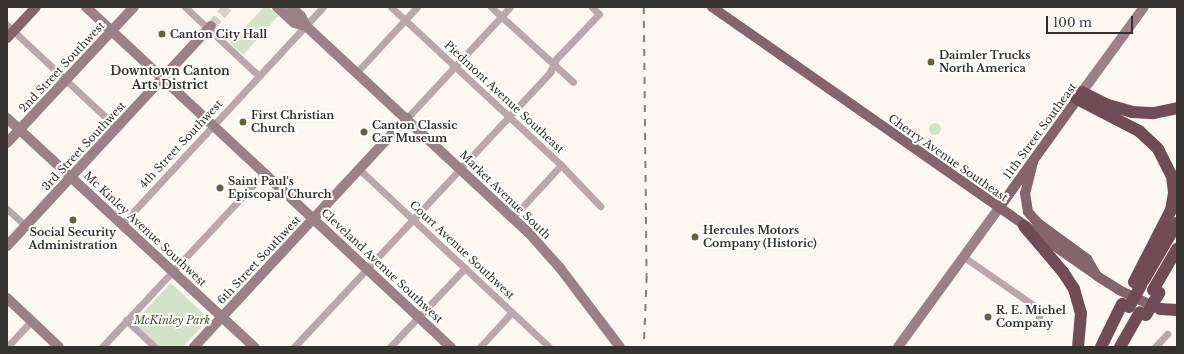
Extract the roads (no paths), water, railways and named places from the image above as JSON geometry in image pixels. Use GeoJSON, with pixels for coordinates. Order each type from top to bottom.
{"type":"FeatureCollection","features":[{"type":"Feature","properties":{"kind":"highway"},"geometry":{"type":"LineString","coordinates":[[1080,96],[1128,112],[1154,113],[1177,108]]}},
{"type":"Feature","properties":{"kind":"highway"},"geometry":{"type":"LineString","coordinates":[[1080,96],[1139,131],[1160,152],[1172,176],[1174,193],[1171,210],[1138,283]]}},
{"type":"Feature","properties":{"kind":"highway"},"geometry":{"type":"LineString","coordinates":[[1101,347],[1138,283],[1177,223]]}},
{"type":"Feature","properties":{"kind":"highway"},"geometry":{"type":"LineString","coordinates":[[1024,226],[1064,272],[1074,289],[1081,312],[1078,347]]}},
{"type":"Feature","properties":{"kind":"highway"},"geometry":{"type":"LineString","coordinates":[[1120,347],[1156,292],[1177,249]]}},
{"type":"Feature","properties":{"kind":"highway"},"geometry":{"type":"LineString","coordinates":[[1156,292],[1177,263]]}},
{"type":"Feature","properties":{"kind":"highway"},"geometry":{"type":"LineString","coordinates":[[1105,347],[1125,305]]}},
{"type":"Feature","properties":{"kind":"highway"},"geometry":{"type":"LineString","coordinates":[[1160,309],[1177,310]]}},
{"type":"Feature","properties":{"kind":"highway"},"geometry":{"type":"LineString","coordinates":[[1127,347],[1143,314]]}},
{"type":"Feature","properties":{"kind":"main road"},"geometry":{"type":"LineString","coordinates":[[9,32],[36,7]]}},
{"type":"Feature","properties":{"kind":"main road","name":"Cherry Avenue Southeast"},"geometry":{"type":"LineString","coordinates":[[712,7],[1097,276],[1119,290],[1160,309],[1177,315]]}},
{"type":"Feature","properties":{"kind":"main road","name":"11th Street Southeast"},"geometry":{"type":"LineString","coordinates":[[999,208],[1080,96]]}},
{"type":"Feature","properties":{"kind":"main road"},"geometry":{"type":"LineString","coordinates":[[1032,162],[1025,193],[1028,212],[1044,228],[1087,259],[1097,276]]}},
{"type":"Feature","properties":{"kind":"street","name":"Cleveland Avenue Southwest"},"geometry":{"type":"LineString","coordinates":[[86,7],[451,347]]}},
{"type":"Feature","properties":{"kind":"street","name":"2nd Street Southwest"},"geometry":{"type":"LineString","coordinates":[[7,143],[134,7]]}},
{"type":"Feature","properties":{"kind":"street"},"geometry":{"type":"LineString","coordinates":[[184,7],[209,27],[259,76]]}},
{"type":"Feature","properties":{"kind":"street","name":"Market Avenue South"},"geometry":{"type":"LineString","coordinates":[[291,7],[301,16],[306,26],[513,217],[552,257],[620,347]]}},
{"type":"Feature","properties":{"kind":"street","name":"4th Street Southwest"},"geometry":{"type":"LineString","coordinates":[[122,224],[323,7]]}},
{"type":"Feature","properties":{"kind":"street","name":"Piedmont Avenue Southeast"},"geometry":{"type":"LineString","coordinates":[[391,7],[561,165],[600,206]]}},
{"type":"Feature","properties":{"kind":"street"},"geometry":{"type":"LineString","coordinates":[[357,72],[417,7]]}},
{"type":"Feature","properties":{"kind":"street"},"geometry":{"type":"LineString","coordinates":[[491,7],[574,82]]}},
{"type":"Feature","properties":{"kind":"street"},"geometry":{"type":"LineString","coordinates":[[407,118],[510,7]]}},
{"type":"Feature","properties":{"kind":"street"},"geometry":{"type":"LineString","coordinates":[[294,347],[550,72],[554,64],[599,14],[592,7]]}},
{"type":"Feature","properties":{"kind":"street","name":"11th Street Southeast"},"geometry":{"type":"LineString","coordinates":[[1080,96],[1144,7]]}},
{"type":"Feature","properties":{"kind":"street","name":"Market Avenue South"},"geometry":{"type":"LineString","coordinates":[[282,9],[294,23],[306,26]]}},
{"type":"Feature","properties":{"kind":"street","name":"3rd Street Southwest"},"geometry":{"type":"LineString","coordinates":[[7,246],[209,27]]}},
{"type":"Feature","properties":{"kind":"street"},"geometry":{"type":"LineString","coordinates":[[9,32],[66,80],[117,128]]}},
{"type":"Feature","properties":{"kind":"street","name":"Mc Kinley Avenue Southwest"},"geometry":{"type":"LineString","coordinates":[[7,118],[254,347]]}},
{"type":"Feature","properties":{"kind":"street","name":"6th Street Southwest"},"geometry":{"type":"LineString","coordinates":[[194,347],[407,118]]}},
{"type":"Feature","properties":{"kind":"street"},"geometry":{"type":"LineString","coordinates":[[513,217],[561,165]]}},
{"type":"Feature","properties":{"kind":"street","name":"Court Avenue Southwest"},"geometry":{"type":"LineString","coordinates":[[360,170],[549,347]]}},
{"type":"Feature","properties":{"kind":"street"},"geometry":{"type":"LineString","coordinates":[[102,347],[264,173]]}},
{"type":"Feature","properties":{"kind":"street","name":"11th Street Southeast"},"geometry":{"type":"LineString","coordinates":[[898,347],[999,208]]}},
{"type":"Feature","properties":{"kind":"street"},"geometry":{"type":"LineString","coordinates":[[7,209],[26,226]]}},
{"type":"Feature","properties":{"kind":"street"},"geometry":{"type":"LineString","coordinates":[[964,257],[1036,307],[1040,313],[1038,322]]}},
{"type":"Feature","properties":{"kind":"street"},"geometry":{"type":"LineString","coordinates":[[390,347],[465,268]]}},
{"type":"Feature","properties":{"kind":"street"},"geometry":{"type":"LineString","coordinates":[[7,298],[59,347]]}},
{"type":"Feature","properties":{"kind":"street"},"geometry":{"type":"LineString","coordinates":[[480,347],[512,312]]}},
{"type":"Feature","properties":{"kind":"street"},"geometry":{"type":"LineString","coordinates":[[126,320],[155,347]]}},
{"type":"Feature","properties":{"kind":"street"},"geometry":{"type":"LineString","coordinates":[[7,347],[31,321]]}},
{"type":"Feature","properties":{"kind":"street"},"geometry":{"type":"LineString","coordinates":[[1155,347],[1167,334]]}},
{"type":"Feature","properties":{"kind":"tunnel"},"geometry":{"type":"LineString","coordinates":[[211,26],[228,7]]}},
{"type":"Feature","properties":{"kind":"railway"},"geometry":{"type":"LineString","coordinates":[[644,7],[647,276],[644,347]]}},
{"type":"Feature","properties":{"kind":"place","name":"Canton City Hall"},"geometry":{"type":"Point","coordinates":[162,34]}},
{"type":"Feature","properties":{"kind":"place","name":"Daimler Trucks North America"},"geometry":{"type":"Point","coordinates":[931,62]}},
{"type":"Feature","properties":{"kind":"place","name":"First Christian Church"},"geometry":{"type":"Point","coordinates":[243,122]}},
{"type":"Feature","properties":{"kind":"place","name":"Canton Classic Car Museum"},"geometry":{"type":"Point","coordinates":[364,132]}},
{"type":"Feature","properties":{"kind":"place","name":"Saint Paul's Episcopal Church"},"geometry":{"type":"Point","coordinates":[220,188]}},
{"type":"Feature","properties":{"kind":"place","name":"Social Security Administration"},"geometry":{"type":"Point","coordinates":[73,220]}},
{"type":"Feature","properties":{"kind":"place","name":"Hercules Motors Company (Historic)"},"geometry":{"type":"Point","coordinates":[695,237]}},
{"type":"Feature","properties":{"kind":"place","name":"R. E. Michel Company"},"geometry":{"type":"Point","coordinates":[988,317]}},
{"type":"Feature","properties":{"kind":"district","name":"Downtown Canton Arts District"},"geometry":{"type":"Point","coordinates":[170,78]}},
{"type":"Feature","properties":{"kind":"park label","name":"McKinley Park"},"geometry":{"type":"Point","coordinates":[172,320]}}]}
